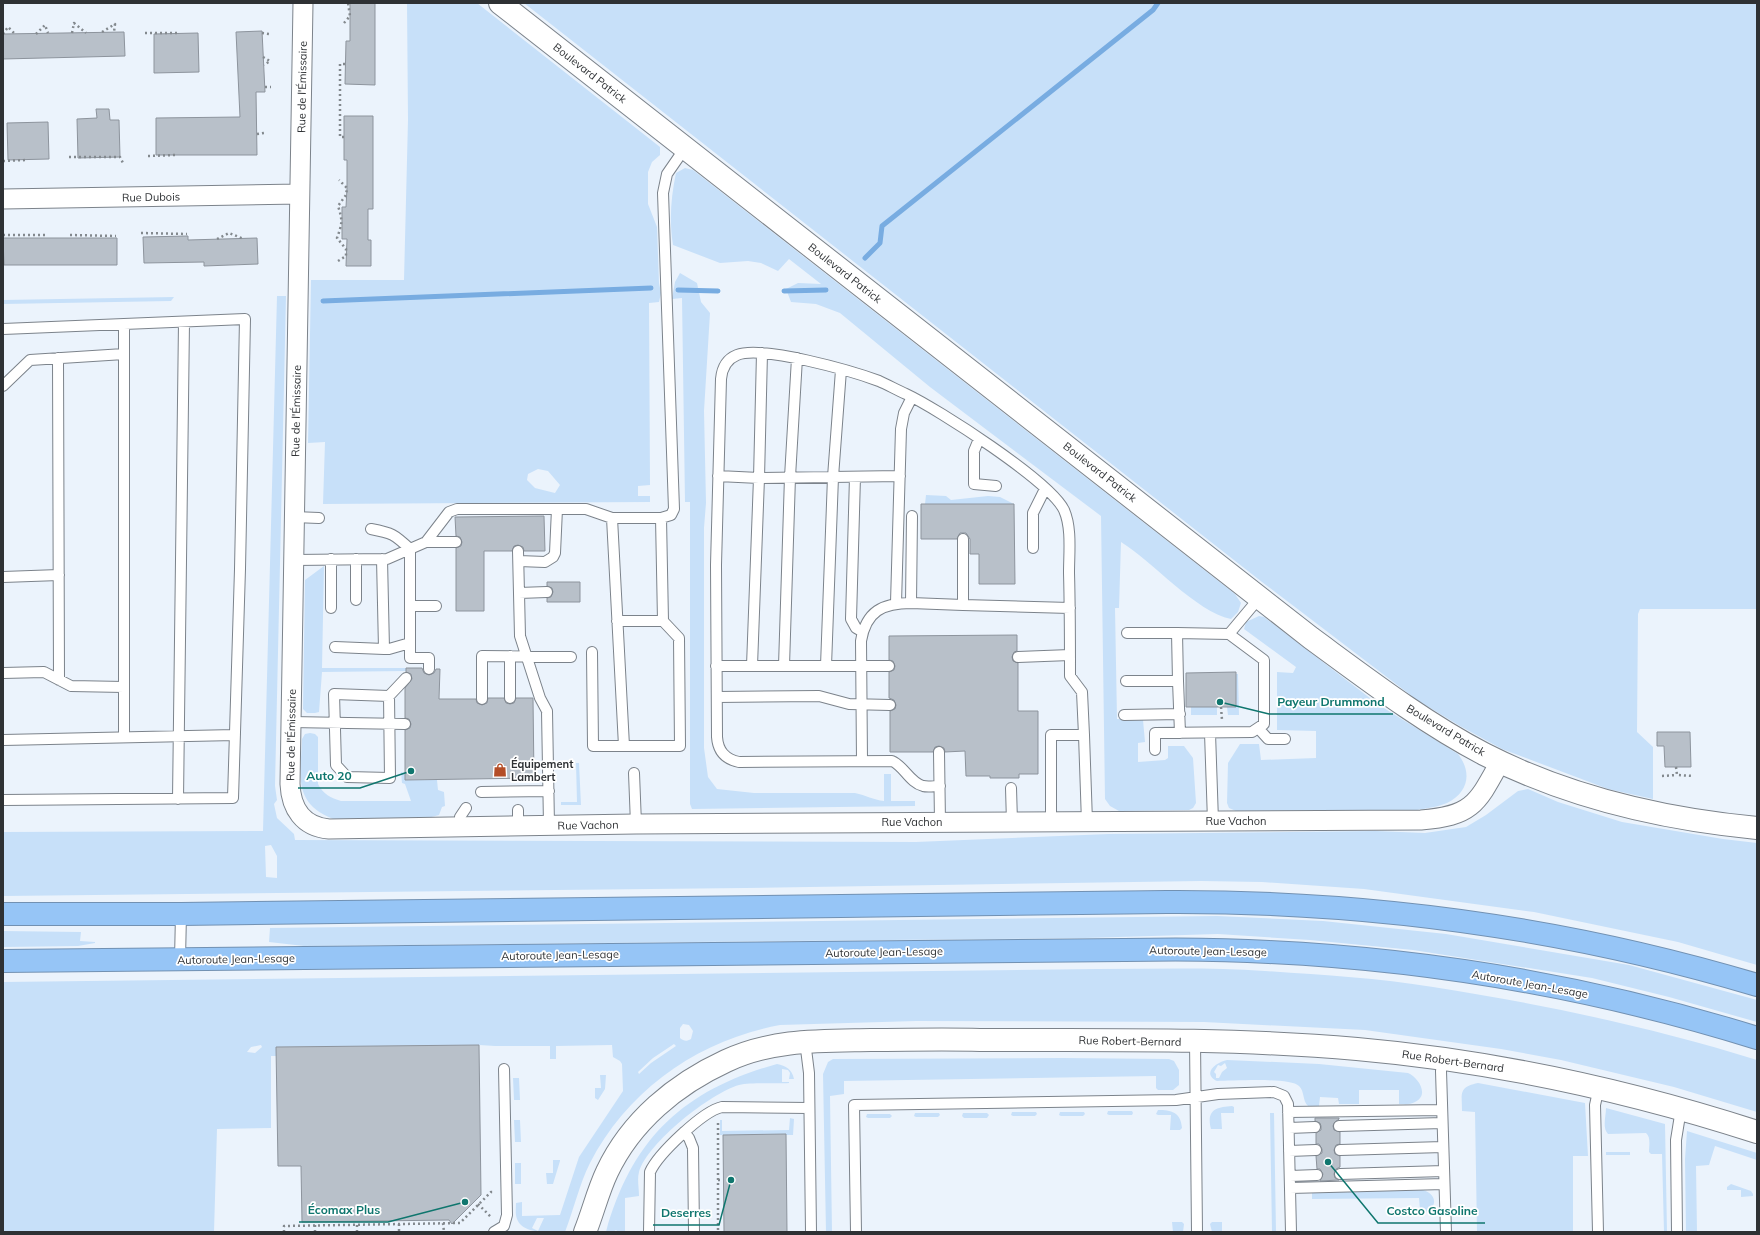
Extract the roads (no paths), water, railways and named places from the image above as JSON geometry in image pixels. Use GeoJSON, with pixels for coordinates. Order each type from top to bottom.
{"type":"FeatureCollection","features":[{"type":"Feature","properties":{"kind":"highway"},"geometry":{"type":"LineString","coordinates":[[3,914],[181,914],[1167,902],[1280,904],[1330,907],[1427,918],[1539,934],[1645,954],[1757,985]]}},
{"type":"Feature","properties":{"kind":"highway","name":"Autoroute Jean-Lesage"},"geometry":{"type":"LineString","coordinates":[[3,961],[1139,950],[1276,952],[1405,964],[1530,983],[1662,1010],[1757,1038]]}},
{"type":"Feature","properties":{"kind":"street","name":"Rue de l'Émissaire"},"geometry":{"type":"LineString","coordinates":[[300,816],[294,807],[290,790],[303,3]]}},
{"type":"Feature","properties":{"kind":"street","name":"Boulevard Patrick"},"geometry":{"type":"LineString","coordinates":[[500,3],[1311,638],[1395,699],[1466,744],[1500,762],[1571,791],[1627,808],[1684,819],[1757,828]]}},
{"type":"Feature","properties":{"kind":"street","name":"Rue Dubois"},"geometry":{"type":"LineString","coordinates":[[3,199],[299,194]]}},
{"type":"Feature","properties":{"kind":"street","name":"Rue Vachon"},"geometry":{"type":"LineString","coordinates":[[300,816],[309,823],[324,828],[460,827],[518,818],[549,825],[1421,820],[1443,817],[1464,811],[1475,804],[1500,762]]}},
{"type":"Feature","properties":{"kind":"street","name":"Rue Robert-Bernard"},"geometry":{"type":"LineString","coordinates":[[586,1232],[601,1185],[614,1159],[632,1132],[665,1098],[696,1077],[738,1056],[768,1047],[805,1041],[980,1040],[1195,1042],[1314,1046],[1443,1059],[1555,1077],[1681,1109],[1757,1132]]}},
{"type":"Feature","properties":{"kind":"lane"},"geometry":{"type":"LineString","coordinates":[[426,542],[449,512],[457,509],[586,509],[612,518],[661,518],[671,515],[674,509],[663,193],[667,174],[685,148]]}},
{"type":"Feature","properties":{"kind":"lane"},"geometry":{"type":"LineString","coordinates":[[3,328],[245,319],[233,798],[3,800]]}},
{"type":"Feature","properties":{"kind":"lane"},"geometry":{"type":"LineString","coordinates":[[178,799],[180,736],[184,322]]}},
{"type":"Feature","properties":{"kind":"lane"},"geometry":{"type":"LineString","coordinates":[[124,324],[124,737]]}},
{"type":"Feature","properties":{"kind":"lane"},"geometry":{"type":"LineString","coordinates":[[752,666],[762,353]]}},
{"type":"Feature","properties":{"kind":"lane"},"geometry":{"type":"LineString","coordinates":[[940,786],[923,786],[917,783],[892,761],[731,760],[720,751],[718,744],[716,666],[718,476],[722,371],[731,358],[738,355],[762,353],[797,358],[878,381],[939,412],[1016,464],[1060,504],[1066,518],[1069,546],[1070,676],[1082,692],[1087,822]]}},
{"type":"Feature","properties":{"kind":"lane"},"geometry":{"type":"LineString","coordinates":[[3,386],[30,360],[124,354]]}},
{"type":"Feature","properties":{"kind":"lane"},"geometry":{"type":"LineString","coordinates":[[58,358],[60,680]]}},
{"type":"Feature","properties":{"kind":"lane"},"geometry":{"type":"LineString","coordinates":[[784,666],[790,477],[797,358]]}},
{"type":"Feature","properties":{"kind":"lane"},"geometry":{"type":"LineString","coordinates":[[826,666],[833,477],[841,370]]}},
{"type":"Feature","properties":{"kind":"lane"},"geometry":{"type":"LineString","coordinates":[[896,603],[902,420],[912,397]]}},
{"type":"Feature","properties":{"kind":"lane"},"geometry":{"type":"LineString","coordinates":[[979,439],[974,451],[974,484],[996,486]]}},
{"type":"Feature","properties":{"kind":"lane"},"geometry":{"type":"LineString","coordinates":[[718,476],[759,478],[900,476]]}},
{"type":"Feature","properties":{"kind":"lane"},"geometry":{"type":"LineString","coordinates":[[855,477],[851,619],[856,628],[863,632]]}},
{"type":"Feature","properties":{"kind":"lane"},"geometry":{"type":"LineString","coordinates":[[1034,548],[1033,513],[1045,489]]}},
{"type":"Feature","properties":{"kind":"lane"},"geometry":{"type":"LineString","coordinates":[[549,825],[547,711],[540,698],[520,636],[518,556],[545,562],[553,557],[555,553],[556,509]]}},
{"type":"Feature","properties":{"kind":"lane"},"geometry":{"type":"LineString","coordinates":[[911,603],[912,516]]}},
{"type":"Feature","properties":{"kind":"lane"},"geometry":{"type":"LineString","coordinates":[[294,517],[319,518]]}},
{"type":"Feature","properties":{"kind":"lane"},"geometry":{"type":"LineString","coordinates":[[612,518],[624,746]]}},
{"type":"Feature","properties":{"kind":"lane"},"geometry":{"type":"LineString","coordinates":[[592,652],[593,746],[680,746],[679,638],[663,621],[661,518]]}},
{"type":"Feature","properties":{"kind":"lane"},"geometry":{"type":"LineString","coordinates":[[371,529],[390,532],[410,549],[410,658],[429,658],[429,668]]}},
{"type":"Feature","properties":{"kind":"lane"},"geometry":{"type":"LineString","coordinates":[[963,539],[963,605]]}},
{"type":"Feature","properties":{"kind":"lane"},"geometry":{"type":"LineString","coordinates":[[294,560],[387,559],[426,542],[456,542]]}},
{"type":"Feature","properties":{"kind":"lane"},"geometry":{"type":"LineString","coordinates":[[356,559],[356,600]]}},
{"type":"Feature","properties":{"kind":"lane"},"geometry":{"type":"LineString","coordinates":[[382,559],[384,649]]}},
{"type":"Feature","properties":{"kind":"lane"},"geometry":{"type":"LineString","coordinates":[[331,560],[331,608]]}},
{"type":"Feature","properties":{"kind":"lane"},"geometry":{"type":"LineString","coordinates":[[3,577],[59,575]]}},
{"type":"Feature","properties":{"kind":"lane"},"geometry":{"type":"LineString","coordinates":[[519,593],[547,592]]}},
{"type":"Feature","properties":{"kind":"lane"},"geometry":{"type":"LineString","coordinates":[[1229,634],[1260,598]]}},
{"type":"Feature","properties":{"kind":"lane"},"geometry":{"type":"LineString","coordinates":[[862,761],[861,641],[869,619],[878,610],[896,603],[1070,608]]}},
{"type":"Feature","properties":{"kind":"lane"},"geometry":{"type":"LineString","coordinates":[[410,606],[436,606]]}},
{"type":"Feature","properties":{"kind":"lane"},"geometry":{"type":"LineString","coordinates":[[617,620],[663,621]]}},
{"type":"Feature","properties":{"kind":"lane"},"geometry":{"type":"LineString","coordinates":[[1127,633],[1229,634],[1264,660],[1264,724],[1252,732],[1155,733],[1155,750]]}},
{"type":"Feature","properties":{"kind":"lane"},"geometry":{"type":"LineString","coordinates":[[1177,633],[1180,732]]}},
{"type":"Feature","properties":{"kind":"lane"},"geometry":{"type":"LineString","coordinates":[[334,647],[389,649],[410,643]]}},
{"type":"Feature","properties":{"kind":"lane"},"geometry":{"type":"LineString","coordinates":[[1018,657],[1070,655]]}},
{"type":"Feature","properties":{"kind":"lane"},"geometry":{"type":"LineString","coordinates":[[482,698],[482,656],[571,656]]}},
{"type":"Feature","properties":{"kind":"lane"},"geometry":{"type":"LineString","coordinates":[[510,656],[510,698]]}},
{"type":"Feature","properties":{"kind":"lane"},"geometry":{"type":"LineString","coordinates":[[716,666],[889,666]]}},
{"type":"Feature","properties":{"kind":"lane"},"geometry":{"type":"LineString","coordinates":[[3,673],[44,672],[71,686],[124,686]]}},
{"type":"Feature","properties":{"kind":"lane"},"geometry":{"type":"LineString","coordinates":[[389,696],[334,694],[336,765],[347,777],[390,778],[389,696],[406,678]]}},
{"type":"Feature","properties":{"kind":"lane"},"geometry":{"type":"LineString","coordinates":[[1126,681],[1178,681]]}},
{"type":"Feature","properties":{"kind":"lane"},"geometry":{"type":"LineString","coordinates":[[717,697],[819,696],[862,705],[890,705]]}},
{"type":"Feature","properties":{"kind":"lane"},"geometry":{"type":"LineString","coordinates":[[1124,715],[1180,714]]}},
{"type":"Feature","properties":{"kind":"lane"},"geometry":{"type":"LineString","coordinates":[[291,722],[405,724]]}},
{"type":"Feature","properties":{"kind":"lane"},"geometry":{"type":"LineString","coordinates":[[1258,728],[1268,739],[1285,739]]}},
{"type":"Feature","properties":{"kind":"lane"},"geometry":{"type":"LineString","coordinates":[[1210,733],[1213,821]]}},
{"type":"Feature","properties":{"kind":"lane"},"geometry":{"type":"LineString","coordinates":[[3,740],[235,734]]}},
{"type":"Feature","properties":{"kind":"lane"},"geometry":{"type":"LineString","coordinates":[[1051,822],[1051,735],[1084,734]]}},
{"type":"Feature","properties":{"kind":"lane"},"geometry":{"type":"LineString","coordinates":[[939,752],[940,822]]}},
{"type":"Feature","properties":{"kind":"lane"},"geometry":{"type":"LineString","coordinates":[[634,773],[636,824]]}},
{"type":"Feature","properties":{"kind":"lane"},"geometry":{"type":"LineString","coordinates":[[1011,788],[1012,822]]}},
{"type":"Feature","properties":{"kind":"lane"},"geometry":{"type":"LineString","coordinates":[[481,792],[549,791]]}},
{"type":"Feature","properties":{"kind":"lane"},"geometry":{"type":"LineString","coordinates":[[460,827],[460,817],[466,808]]}},
{"type":"Feature","properties":{"kind":"lane"},"geometry":{"type":"LineString","coordinates":[[180,959],[181,914]]}},
{"type":"Feature","properties":{"kind":"lane"},"geometry":{"type":"LineString","coordinates":[[805,1041],[809,1074],[811,1232]]}},
{"type":"Feature","properties":{"kind":"lane"},"geometry":{"type":"LineString","coordinates":[[1195,1042],[1197,1232]]}},
{"type":"Feature","properties":{"kind":"lane"},"geometry":{"type":"LineString","coordinates":[[1443,1059],[1441,1071],[1446,1232]]}},
{"type":"Feature","properties":{"kind":"lane"},"geometry":{"type":"LineString","coordinates":[[494,1232],[508,1229],[504,1069]]}},
{"type":"Feature","properties":{"kind":"lane"},"geometry":{"type":"LineString","coordinates":[[1598,1232],[1595,1105],[1599,1087]]}},
{"type":"Feature","properties":{"kind":"lane"},"geometry":{"type":"LineString","coordinates":[[856,1232],[854,1105],[1176,1100],[1218,1094],[1274,1092],[1280,1093],[1287,1100],[1291,1232]]}},
{"type":"Feature","properties":{"kind":"lane"},"geometry":{"type":"LineString","coordinates":[[649,1232],[650,1172],[652,1166],[666,1149],[684,1132],[704,1117],[722,1107],[809,1108]]}},
{"type":"Feature","properties":{"kind":"lane"},"geometry":{"type":"LineString","coordinates":[[1677,1232],[1676,1140],[1681,1109]]}},
{"type":"Feature","properties":{"kind":"lane"},"geometry":{"type":"LineString","coordinates":[[1288,1112],[1442,1110]]}},
{"type":"Feature","properties":{"kind":"lane"},"geometry":{"type":"LineString","coordinates":[[1339,1126],[1442,1123]]}},
{"type":"Feature","properties":{"kind":"lane"},"geometry":{"type":"LineString","coordinates":[[1289,1128],[1316,1127]]}},
{"type":"Feature","properties":{"kind":"lane"},"geometry":{"type":"LineString","coordinates":[[684,1132],[689,1138],[693,1148],[694,1232]]}},
{"type":"Feature","properties":{"kind":"lane"},"geometry":{"type":"LineString","coordinates":[[1340,1150],[1443,1147]]}},
{"type":"Feature","properties":{"kind":"lane"},"geometry":{"type":"LineString","coordinates":[[1289,1152],[1316,1150]]}},
{"type":"Feature","properties":{"kind":"lane"},"geometry":{"type":"LineString","coordinates":[[1340,1174],[1444,1172]]}},
{"type":"Feature","properties":{"kind":"lane"},"geometry":{"type":"LineString","coordinates":[[1290,1176],[1317,1175]]}},
{"type":"Feature","properties":{"kind":"lane"},"geometry":{"type":"LineString","coordinates":[[1290,1188],[1444,1184]]}},
{"type":"Feature","properties":{"kind":"waterway"},"geometry":{"type":"LineString","coordinates":[[865,258],[880,243],[882,226],[1153,10],[1158,3]]}},
{"type":"Feature","properties":{"kind":"waterway"},"geometry":{"type":"LineString","coordinates":[[323,301],[651,288]]}},
{"type":"Feature","properties":{"kind":"waterway"},"geometry":{"type":"LineString","coordinates":[[678,290],[718,291]]}},
{"type":"Feature","properties":{"kind":"waterway"},"geometry":{"type":"LineString","coordinates":[[784,291],[826,290]]}},
{"type":"Feature","properties":{"kind":"place","name":"Payeur Drummond"},"geometry":{"type":"Point","coordinates":[1220,702]}},
{"type":"Feature","properties":{"kind":"place","name":"Équipement Lambert"},"geometry":{"type":"Point","coordinates":[500,770]}},
{"type":"Feature","properties":{"kind":"place","name":"Auto 20"},"geometry":{"type":"Point","coordinates":[411,771]}},
{"type":"Feature","properties":{"kind":"place","name":"Costco Gasoline"},"geometry":{"type":"Point","coordinates":[1328,1162]}},
{"type":"Feature","properties":{"kind":"place","name":"Deserres"},"geometry":{"type":"Point","coordinates":[731,1180]}},
{"type":"Feature","properties":{"kind":"place","name":"Écomax Plus"},"geometry":{"type":"Point","coordinates":[465,1202]}}]}
